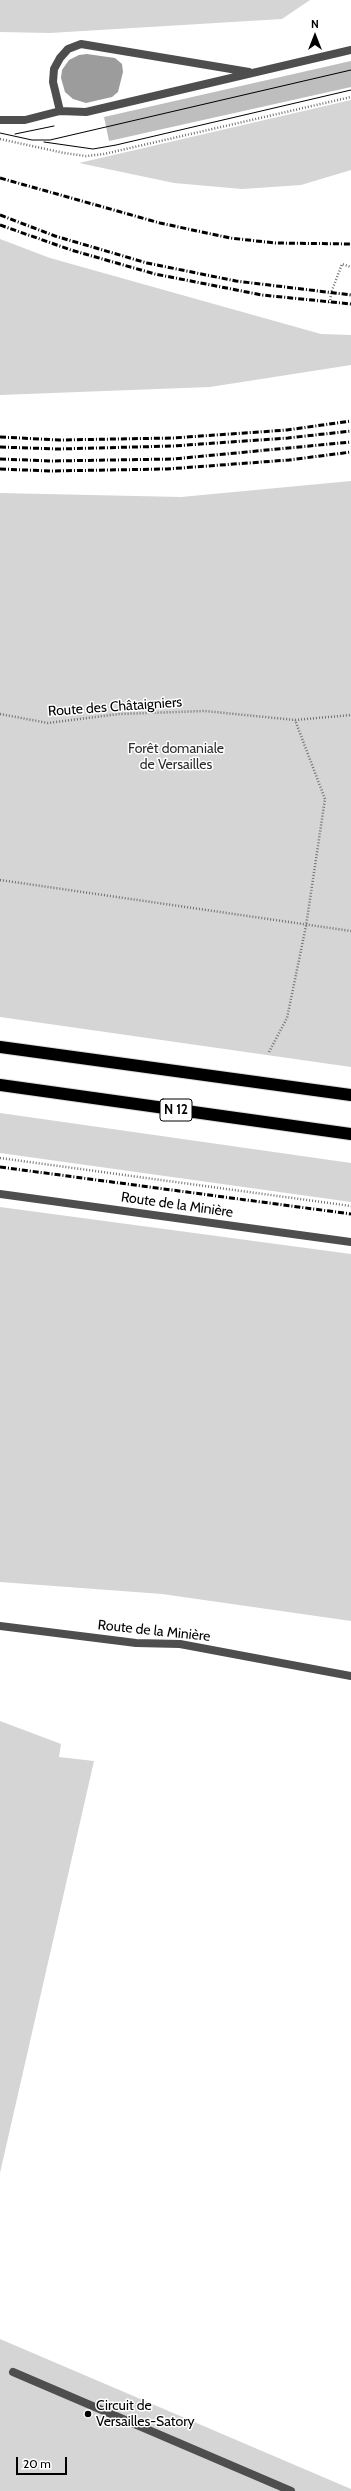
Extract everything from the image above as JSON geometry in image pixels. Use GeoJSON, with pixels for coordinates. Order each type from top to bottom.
{"type":"FeatureCollection","features":[{"type":"Feature","properties":{"kind":"highway"},"geometry":{"type":"LineString","coordinates":[[0,1047],[351,1095]]}},
{"type":"Feature","properties":{"kind":"highway","name":"N 12"},"geometry":{"type":"LineString","coordinates":[[0,1085],[351,1134]]}},
{"type":"Feature","properties":{"kind":"street"},"geometry":{"type":"LineString","coordinates":[[60,111],[53,82],[54,69],[60,58],[68,49],[81,44],[254,72]]}},
{"type":"Feature","properties":{"kind":"street"},"geometry":{"type":"LineString","coordinates":[[0,120],[25,120],[60,111],[86,112],[351,50]]}},
{"type":"Feature","properties":{"kind":"street","name":"Route de la Minière"},"geometry":{"type":"LineString","coordinates":[[0,1194],[351,1242]]}},
{"type":"Feature","properties":{"kind":"street","name":"Route de la Minière"},"geometry":{"type":"LineString","coordinates":[[0,1626],[136,1643],[180,1644],[351,1676]]}},
{"type":"Feature","properties":{"kind":"street"},"geometry":{"type":"LineString","coordinates":[[14,2372],[292,2491]]}},
{"type":"Feature","properties":{"kind":"path"},"geometry":{"type":"LineString","coordinates":[[0,139],[64,153],[86,156],[104,154],[351,97]]}},
{"type":"Feature","properties":{"kind":"path"},"geometry":{"type":"LineString","coordinates":[[330,303],[330,293],[342,264],[351,267]]}},
{"type":"Feature","properties":{"kind":"path","name":"Route des Châtaigniers"},"geometry":{"type":"LineString","coordinates":[[0,714],[48,723],[119,714],[206,711],[295,720],[351,715]]}},
{"type":"Feature","properties":{"kind":"path"},"geometry":{"type":"LineString","coordinates":[[269,1052],[287,1018],[306,926],[325,800],[295,720]]}},
{"type":"Feature","properties":{"kind":"path"},"geometry":{"type":"LineString","coordinates":[[0,880],[306,926],[351,931]]}},
{"type":"Feature","properties":{"kind":"path"},"geometry":{"type":"LineString","coordinates":[[0,1158],[351,1206]]}},
{"type":"Feature","properties":{"kind":"green space"},"geometry":{"type":"Polygon","coordinates":[[[0,0],[310,0],[282,19],[50,33],[0,32],[0,0]]]}},
{"type":"Feature","properties":{"kind":"green space"},"geometry":{"type":"Polygon","coordinates":[[[351,100],[351,170],[301,185],[242,189],[174,183],[79,163],[351,100]]]}},
{"type":"Feature","properties":{"kind":"green space"},"geometry":{"type":"Polygon","coordinates":[[[0,239],[50,258],[321,334],[351,335],[351,365],[210,387],[0,395],[0,239]]]}},
{"type":"Feature","properties":{"kind":"green space","name":"Forêt domaniale de Versailles"},"geometry":{"type":"Polygon","coordinates":[[[351,481],[351,1067],[0,1017],[0,493],[181,497],[351,481]]]}},
{"type":"Feature","properties":{"kind":"green space"},"geometry":{"type":"Polygon","coordinates":[[[0,1113],[351,1163],[351,1202],[0,1153],[0,1113]]]}},
{"type":"Feature","properties":{"kind":"green space"},"geometry":{"type":"Polygon","coordinates":[[[0,1207],[351,1254],[351,1621],[162,1594],[0,1582],[0,1207]]]}},
{"type":"Feature","properties":{"kind":"green space"},"geometry":{"type":"Polygon","coordinates":[[[0,1721],[61,1744],[59,1757],[94,1761],[0,2173],[0,1721]]]}},
{"type":"Feature","properties":{"kind":"green space","name":"Circuit de Versailles-Satory"},"geometry":{"type":"Polygon","coordinates":[[[0,2339],[351,2489],[351,2491],[0,2491],[0,2339]]]}},
{"type":"Feature","properties":{"kind":"shaded area"},"geometry":{"type":"Polygon","coordinates":[[[87,54],[115,58],[122,64],[123,72],[118,92],[112,97],[86,103],[73,99],[65,92],[61,78],[62,70],[69,60],[79,55],[87,54]]]}},
{"type":"Feature","properties":{"kind":"building"},"geometry":{"type":"Polygon","coordinates":[[[351,61],[351,87],[109,141],[104,117],[351,61]]]}},
{"type":"Feature","properties":{"kind":"tram line"},"geometry":{"type":"LineString","coordinates":[[0,133],[32,140],[50,140],[351,70]]}},
{"type":"Feature","properties":{"kind":"tram line"},"geometry":{"type":"LineString","coordinates":[[44,142],[93,149],[116,145],[351,90]]}},
{"type":"Feature","properties":{"kind":"tram line"},"geometry":{"type":"LineString","coordinates":[[15,134],[54,126]]}},
{"type":"Feature","properties":{"kind":"railway"},"geometry":{"type":"LineString","coordinates":[[0,178],[160,223],[230,238],[275,243],[351,244]]}},
{"type":"Feature","properties":{"kind":"railway"},"geometry":{"type":"LineString","coordinates":[[0,215],[55,236],[147,263],[236,281],[351,295]]}},
{"type":"Feature","properties":{"kind":"railway"},"geometry":{"type":"LineString","coordinates":[[0,225],[71,250],[155,274],[262,295],[351,304]]}},
{"type":"Feature","properties":{"kind":"railway"},"geometry":{"type":"LineString","coordinates":[[0,437],[59,440],[173,438],[287,430],[351,421]]}},
{"type":"Feature","properties":{"kind":"railway"},"geometry":{"type":"LineString","coordinates":[[0,447],[58,449],[173,446],[288,438],[351,431]]}},
{"type":"Feature","properties":{"kind":"railway"},"geometry":{"type":"LineString","coordinates":[[0,459],[51,461],[173,459],[351,442]]}},
{"type":"Feature","properties":{"kind":"railway"},"geometry":{"type":"LineString","coordinates":[[0,469],[50,471],[167,469],[289,460],[351,452]]}},
{"type":"Feature","properties":{"kind":"railway"},"geometry":{"type":"LineString","coordinates":[[0,1167],[351,1214]]}},
{"type":"Feature","properties":{"kind":"place","name":"Circuit de Versailles-Satory"},"geometry":{"type":"Point","coordinates":[88,2414]}}]}
